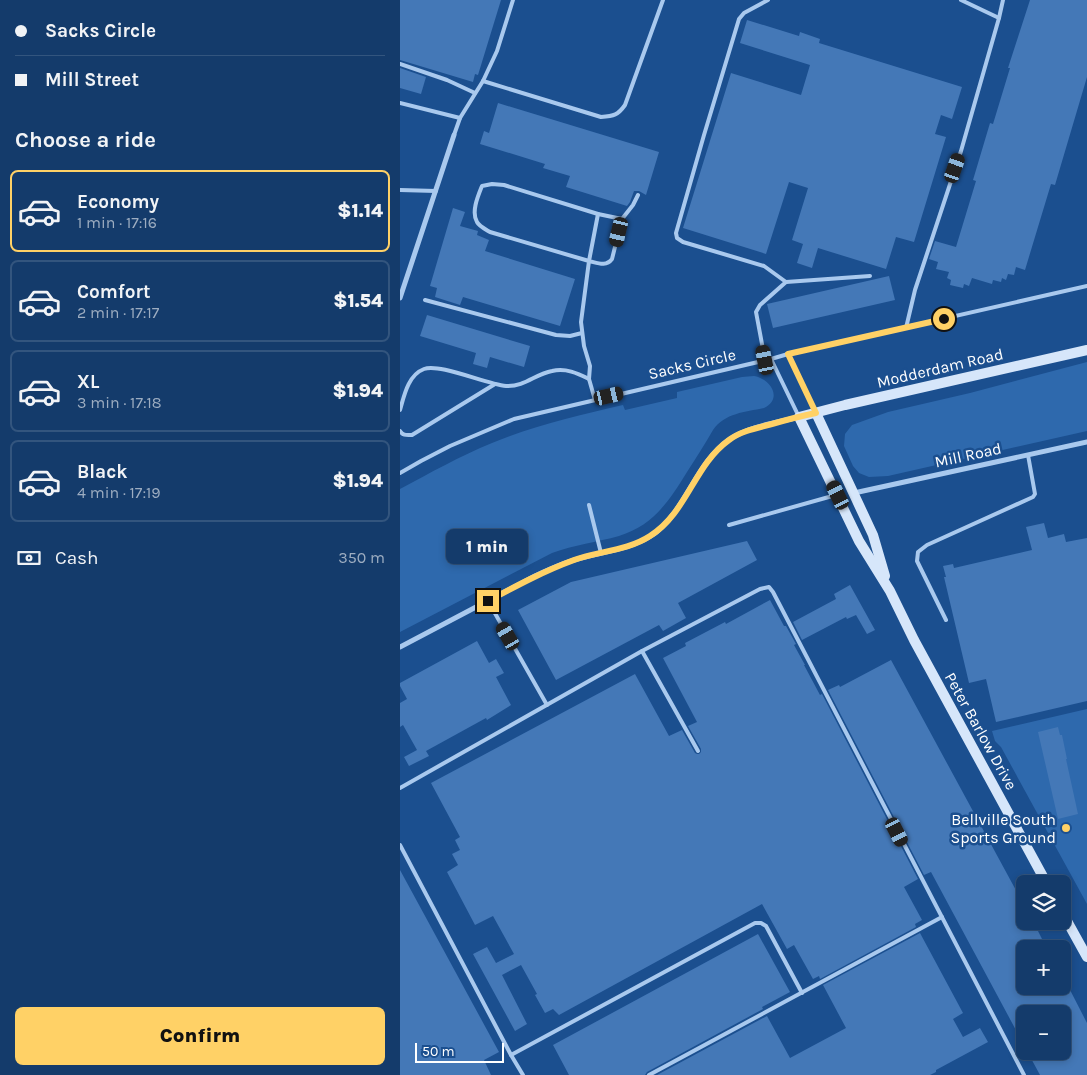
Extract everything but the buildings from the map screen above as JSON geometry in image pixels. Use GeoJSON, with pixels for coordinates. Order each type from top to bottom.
{"type":"FeatureCollection","features":[{"type":"Feature","properties":{"kind":"street"},"geometry":{"type":"LineString","coordinates":[[400,298],[454,135]]}},
{"type":"Feature","properties":{"kind":"street","name":"Modderdam Road"},"geometry":{"type":"LineString","coordinates":[[799,417],[1087,350]]}},
{"type":"Feature","properties":{"kind":"street","name":"Peter Barlow Drive"},"geometry":{"type":"LineString","coordinates":[[816,413],[873,535],[890,591]]}},
{"type":"Feature","properties":{"kind":"street"},"geometry":{"type":"LineString","coordinates":[[400,647],[557,566],[642,541],[664,526],[674,515],[706,463],[729,440],[747,431],[799,417]]}},
{"type":"Feature","properties":{"kind":"street","name":"Peter Barlow Drive"},"geometry":{"type":"LineString","coordinates":[[799,417],[859,541],[890,591],[914,640],[1042,875]]}},
{"type":"Feature","properties":{"kind":"street","name":"Mill Road"},"geometry":{"type":"LineString","coordinates":[[854,493],[1087,442]]}},
{"type":"Feature","properties":{"kind":"street"},"geometry":{"type":"LineString","coordinates":[[1071,929],[1087,958]]}},
{"type":"Feature","properties":{"kind":"lane"},"geometry":{"type":"LineString","coordinates":[[454,135],[460,118],[483,81],[497,51],[512,0]]}},
{"type":"Feature","properties":{"kind":"lane"},"geometry":{"type":"LineString","coordinates":[[483,81],[602,117],[616,114],[625,105],[663,0]]}},
{"type":"Feature","properties":{"kind":"lane"},"geometry":{"type":"LineString","coordinates":[[768,0],[744,13],[739,19],[676,233],[677,238],[683,242],[764,266],[786,282]]}},
{"type":"Feature","properties":{"kind":"lane"},"geometry":{"type":"LineString","coordinates":[[961,0],[999,18]]}},
{"type":"Feature","properties":{"kind":"lane"},"geometry":{"type":"LineString","coordinates":[[906,328],[914,290],[961,151],[1003,0]]}},
{"type":"Feature","properties":{"kind":"lane"},"geometry":{"type":"LineString","coordinates":[[400,64],[448,80],[475,93]]}},
{"type":"Feature","properties":{"kind":"lane"},"geometry":{"type":"LineString","coordinates":[[400,103],[460,118]]}},
{"type":"Feature","properties":{"kind":"lane"},"geometry":{"type":"LineString","coordinates":[[622,219],[598,214],[504,185],[492,184],[482,186],[478,194],[474,213],[476,221],[480,226],[490,232],[602,264],[610,262],[612,259],[622,219],[634,205],[638,195]]}},
{"type":"Feature","properties":{"kind":"lane"},"geometry":{"type":"LineString","coordinates":[[400,190],[436,190]]}},
{"type":"Feature","properties":{"kind":"lane"},"geometry":{"type":"LineString","coordinates":[[595,400],[589,379],[590,366],[581,322],[589,261],[598,214]]}},
{"type":"Feature","properties":{"kind":"lane"},"geometry":{"type":"LineString","coordinates":[[765,360],[756,312],[760,305],[786,282],[870,276]]}},
{"type":"Feature","properties":{"kind":"lane","name":"Sacks Circle"},"geometry":{"type":"LineString","coordinates":[[400,473],[450,446],[514,419],[1087,286]]}},
{"type":"Feature","properties":{"kind":"lane"},"geometry":{"type":"LineString","coordinates":[[425,300],[556,335],[570,336],[582,333]]}},
{"type":"Feature","properties":{"kind":"lane","name":"Peter Barlow Drive"},"geometry":{"type":"LineString","coordinates":[[788,354],[816,413]]}},
{"type":"Feature","properties":{"kind":"lane","name":"Peter Barlow Drive"},"geometry":{"type":"LineString","coordinates":[[771,359],[799,417]]}},
{"type":"Feature","properties":{"kind":"lane"},"geometry":{"type":"LineString","coordinates":[[400,410],[407,386],[424,369],[435,368],[495,384],[514,386],[552,370],[574,372],[589,379]]}},
{"type":"Feature","properties":{"kind":"lane"},"geometry":{"type":"LineString","coordinates":[[400,431],[406,435],[412,434],[495,384]]}},
{"type":"Feature","properties":{"kind":"lane"},"geometry":{"type":"LineString","coordinates":[[946,620],[918,561],[918,552],[927,545],[1033,497],[1035,494],[1028,455]]}},
{"type":"Feature","properties":{"kind":"lane"},"geometry":{"type":"LineString","coordinates":[[729,525],[838,495]]}},
{"type":"Feature","properties":{"kind":"lane"},"geometry":{"type":"LineString","coordinates":[[589,505],[601,553]]}},
{"type":"Feature","properties":{"kind":"lane"},"geometry":{"type":"LineString","coordinates":[[400,788],[642,651],[760,589],[769,587],[1024,1075]]}},
{"type":"Feature","properties":{"kind":"lane"},"geometry":{"type":"LineString","coordinates":[[488,601],[548,705]]}},
{"type":"Feature","properties":{"kind":"lane"},"geometry":{"type":"LineString","coordinates":[[642,651],[698,751]]}},
{"type":"Feature","properties":{"kind":"lane"},"geometry":{"type":"LineString","coordinates":[[400,844],[523,1075]]}},
{"type":"Feature","properties":{"kind":"lane"},"geometry":{"type":"LineString","coordinates":[[649,1075],[942,917]]}},
{"type":"Feature","properties":{"kind":"lane"},"geometry":{"type":"LineString","coordinates":[[511,1055],[755,923],[761,923],[766,926],[802,993]]}},
{"type":"Feature","properties":{"kind":"shaded area"},"geometry":{"type":"Polygon","coordinates":[[[1087,362],[1087,431],[888,476],[869,477],[859,473],[853,466],[844,446],[845,434],[852,425],[888,412],[970,393],[1087,362]]]}},
{"type":"Feature","properties":{"kind":"shaded area"},"geometry":{"type":"Polygon","coordinates":[[[754,376],[770,385],[774,395],[773,400],[764,408],[743,412],[729,417],[718,424],[667,502],[651,519],[619,536],[552,553],[400,632],[400,489],[468,453],[524,431],[623,405],[625,410],[677,398],[677,392],[754,376]]]}},
{"type":"Feature","properties":{"kind":"shaded area","name":"Bellville South Sports Ground"},"geometry":{"type":"Polygon","coordinates":[[[1087,709],[1087,904],[1001,747],[995,741],[992,731],[1087,709]]]}},
{"type":"Feature","properties":{"kind":"place","name":"Bellville South Sports Ground"},"geometry":{"type":"Point","coordinates":[1066,828]}},
{"type":"Feature","properties":{"kind":"route"},"geometry":{"type":"LineString","coordinates":[[488,601],[557,566],[631,546],[642,541],[664,526],[674,515],[706,463],[729,440],[756,428],[816,413],[788,354],[944,319]]}}]}
